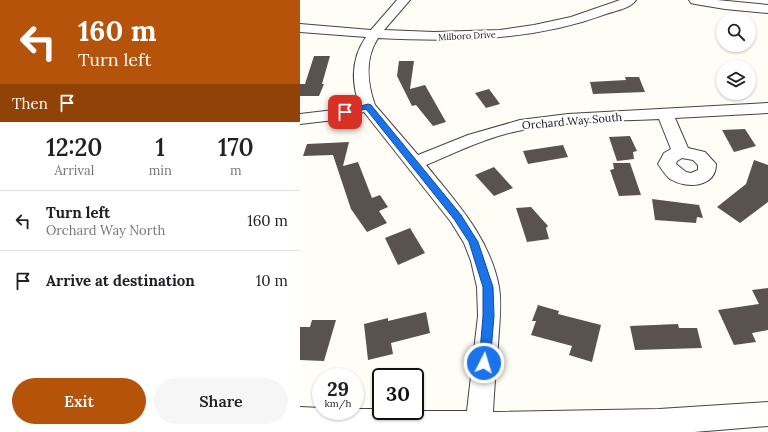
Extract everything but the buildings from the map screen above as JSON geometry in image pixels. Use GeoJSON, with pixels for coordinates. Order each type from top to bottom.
{"type":"FeatureCollection","features":[{"type":"Feature","properties":{"kind":"street"},"geometry":{"type":"LineString","coordinates":[[404,0],[375,34],[367,46],[361,72],[364,98],[368,106],[458,217],[473,242],[488,287],[489,316],[478,429]]}},
{"type":"Feature","properties":{"kind":"street","name":"Milboro Drive"},"geometry":{"type":"LineString","coordinates":[[300,28],[429,37],[507,34],[577,20],[599,13],[630,0]]}},
{"type":"Feature","properties":{"kind":"street"},"geometry":{"type":"LineString","coordinates":[[695,0],[725,5],[768,9]]}},
{"type":"Feature","properties":{"kind":"street"},"geometry":{"type":"LineString","coordinates":[[300,119],[335,115],[368,106]]}},
{"type":"Feature","properties":{"kind":"street","name":"Orchard Way South"},"geometry":{"type":"LineString","coordinates":[[415,163],[474,139],[520,125],[568,119],[768,108]]}},
{"type":"Feature","properties":{"kind":"street"},"geometry":{"type":"LineString","coordinates":[[665,114],[681,152]]}},
{"type":"Feature","properties":{"kind":"street"},"geometry":{"type":"LineString","coordinates":[[300,420],[478,429],[659,422],[768,414]]}},
{"type":"Feature","properties":{"kind":"route"},"geometry":{"type":"LineString","coordinates":[[345,112],[368,106],[458,217],[473,242],[481,261],[488,287],[489,316],[484,363]]}}]}
